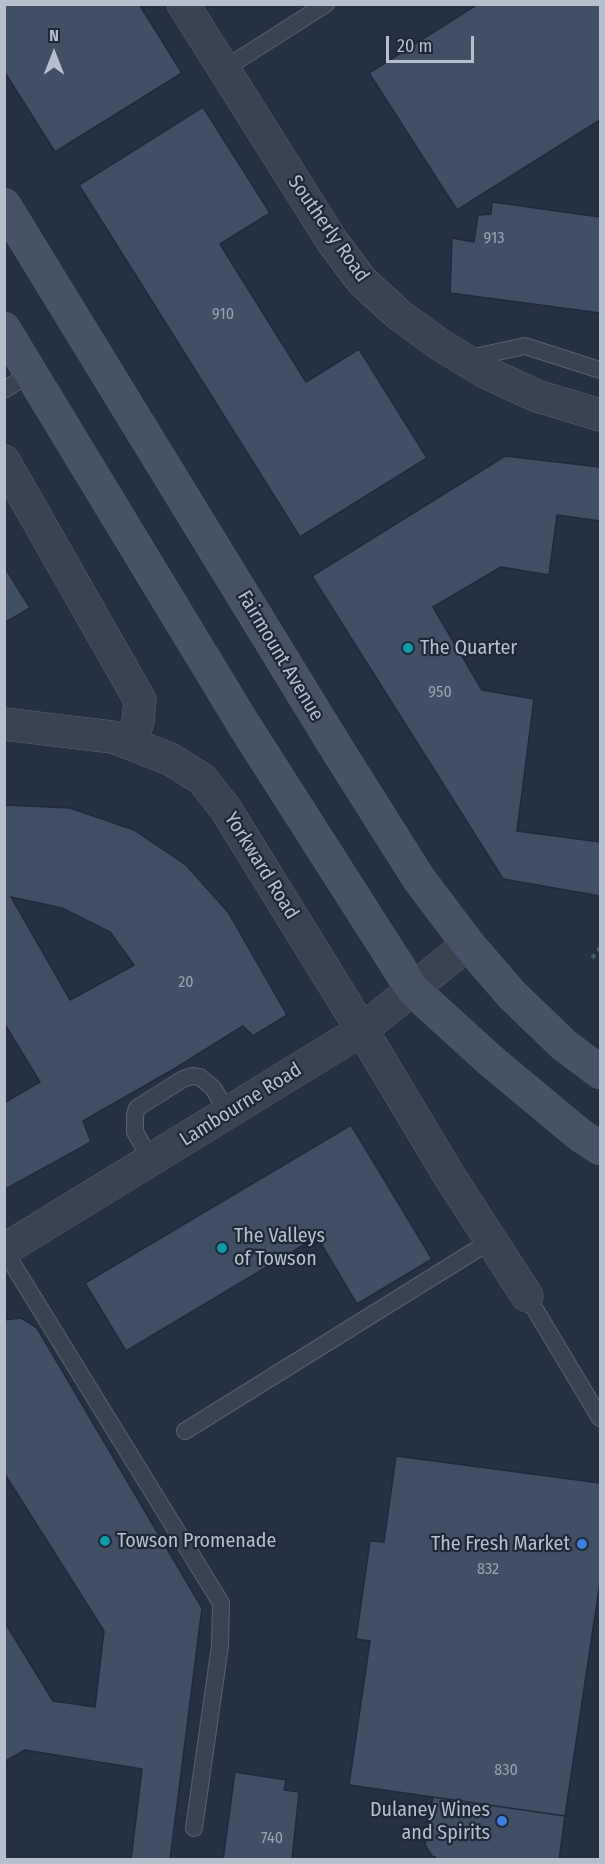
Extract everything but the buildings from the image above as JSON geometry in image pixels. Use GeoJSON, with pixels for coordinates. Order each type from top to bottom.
{"type":"FeatureCollection","features":[{"type":"Feature","properties":{"kind":"main road","name":"Fairmount Avenue"},"geometry":{"type":"LineString","coordinates":[[4,206],[378,816],[419,879],[468,944],[530,1012],[564,1045],[600,1072]]}},
{"type":"Feature","properties":{"kind":"main road"},"geometry":{"type":"LineString","coordinates":[[4,329],[18,381],[244,725],[413,990],[490,1061],[580,1135],[600,1148]]}},
{"type":"Feature","properties":{"kind":"street","name":"Southerly Road"},"geometry":{"type":"LineString","coordinates":[[183,4],[332,241],[362,281],[398,314],[439,345],[483,371],[537,396],[600,415]]}},
{"type":"Feature","properties":{"kind":"street"},"geometry":{"type":"LineString","coordinates":[[4,461],[140,700],[138,721],[131,744]]}},
{"type":"Feature","properties":{"kind":"street","name":"Yorkward Road"},"geometry":{"type":"LineString","coordinates":[[4,724],[112,737],[170,759],[202,779],[225,808],[450,1177],[527,1296]]}},
{"type":"Feature","properties":{"kind":"street","name":"Lambourne Road"},"geometry":{"type":"LineString","coordinates":[[4,1250],[362,1030],[468,944]]}},
{"type":"Feature","properties":{"kind":"lane"},"geometry":{"type":"LineString","coordinates":[[224,69],[326,4]]}},
{"type":"Feature","properties":{"kind":"lane"},"geometry":{"type":"LineString","coordinates":[[464,360],[525,346],[600,369]]}},
{"type":"Feature","properties":{"kind":"lane"},"geometry":{"type":"LineString","coordinates":[[151,1160],[135,1132],[137,1108],[183,1079],[192,1076],[200,1077],[213,1088],[228,1113]]}},
{"type":"Feature","properties":{"kind":"lane"},"geometry":{"type":"LineString","coordinates":[[185,1431],[492,1240]]}},
{"type":"Feature","properties":{"kind":"lane"},"geometry":{"type":"LineString","coordinates":[[4,1250],[221,1603],[220,1646],[194,1828]]}},
{"type":"Feature","properties":{"kind":"lane"},"geometry":{"type":"LineString","coordinates":[[527,1296],[600,1418]]}},
{"type":"Feature","properties":{"kind":"path"},"geometry":{"type":"LineString","coordinates":[[592,958],[600,948]]}},
{"type":"Feature","properties":{"kind":"place","name":"The Quarter"},"geometry":{"type":"Point","coordinates":[408,648]}},
{"type":"Feature","properties":{"kind":"place","name":"The Valleys of Towson"},"geometry":{"type":"Point","coordinates":[222,1248]}},
{"type":"Feature","properties":{"kind":"place","name":"Towson Promenade"},"geometry":{"type":"Point","coordinates":[105,1541]}},
{"type":"Feature","properties":{"kind":"place","name":"The Fresh Market"},"geometry":{"type":"Point","coordinates":[582,1544]}},
{"type":"Feature","properties":{"kind":"place","name":"Dulaney Wines and Spirits"},"geometry":{"type":"Point","coordinates":[502,1821]}}]}
